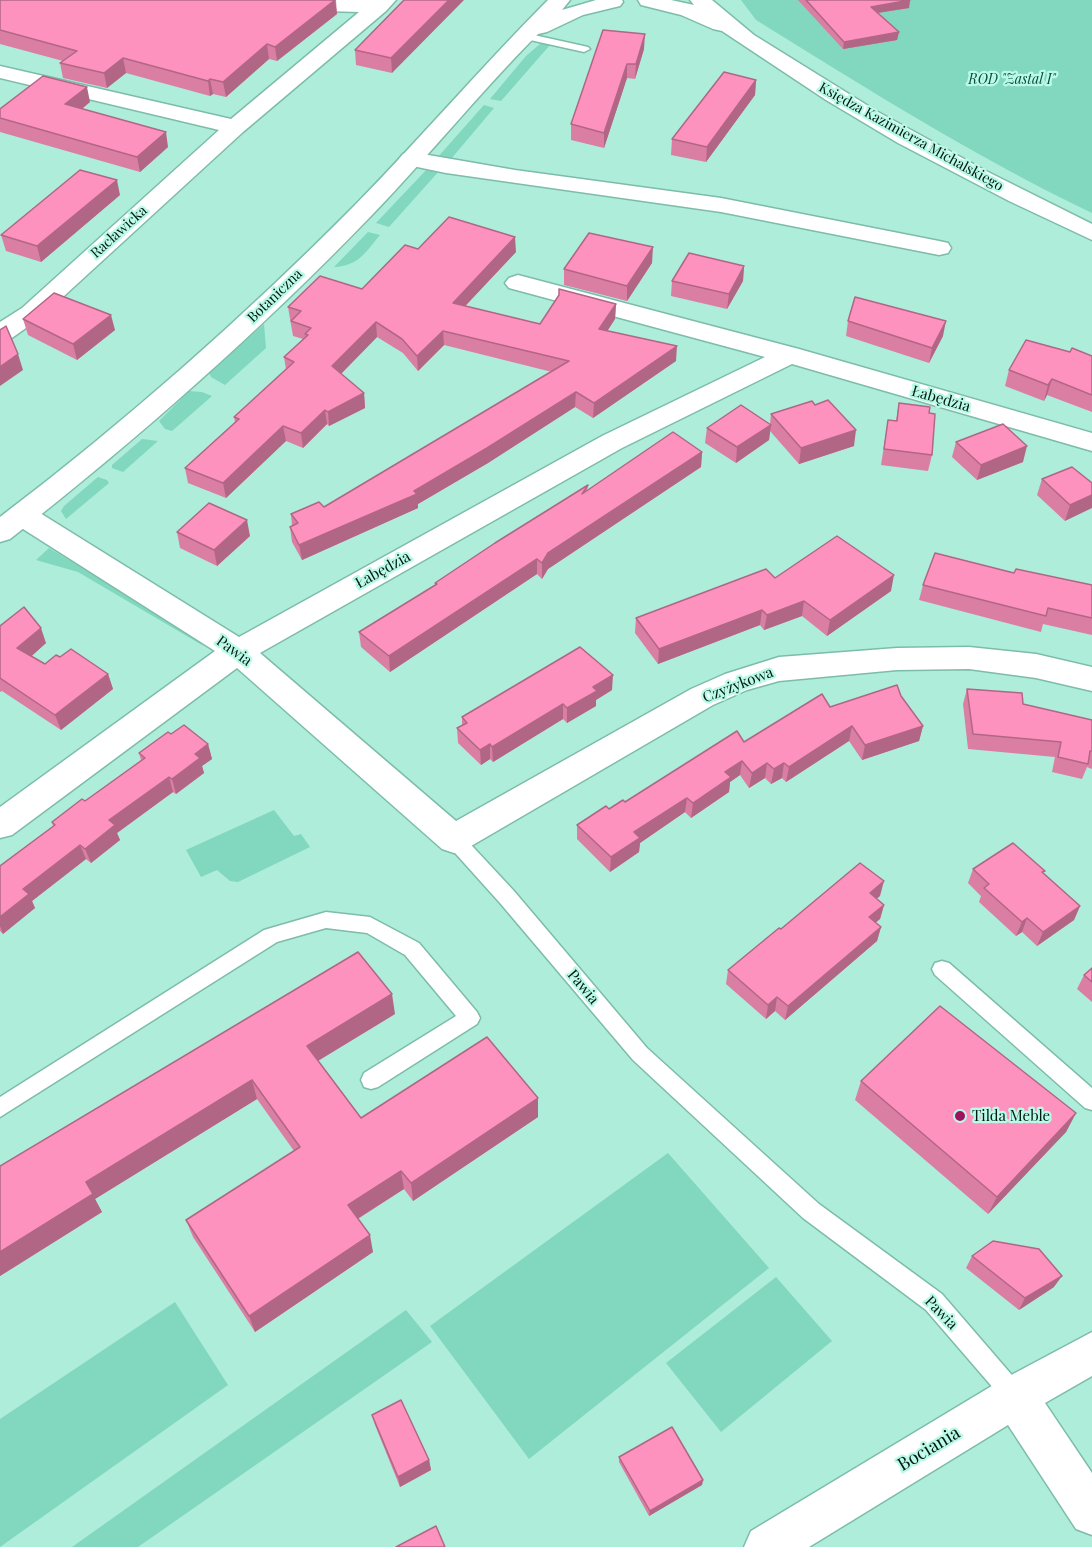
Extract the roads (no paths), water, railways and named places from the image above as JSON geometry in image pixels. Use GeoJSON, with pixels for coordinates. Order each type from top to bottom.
{"type":"FeatureCollection","features":[{"type":"Feature","properties":{"kind":"street","name":"Botaniczna"},"geometry":{"type":"LineString","coordinates":[[11,524],[88,464],[253,318],[356,217],[499,61],[560,0]]}},
{"type":"Feature","properties":{"kind":"street","name":"Księdza Kazimierza Michalskiego"},"geometry":{"type":"LineString","coordinates":[[700,0],[736,32],[895,131],[1092,233]]}},
{"type":"Feature","properties":{"kind":"street","name":"Botaniczna"},"geometry":{"type":"LineString","coordinates":[[525,36],[576,12],[608,1],[650,1]]}},
{"type":"Feature","properties":{"kind":"street","name":"Księdza Kazimierza Michalskiego"},"geometry":{"type":"LineString","coordinates":[[650,1],[687,10],[736,32]]}},
{"type":"Feature","properties":{"kind":"street"},"geometry":{"type":"LineString","coordinates":[[273,3],[383,3]]}},
{"type":"Feature","properties":{"kind":"street","name":"Racławicka"},"geometry":{"type":"LineString","coordinates":[[0,334],[31,313],[235,127],[383,3]]}},
{"type":"Feature","properties":{"kind":"street"},"geometry":{"type":"LineString","coordinates":[[0,91],[9,75],[235,127]]}},
{"type":"Feature","properties":{"kind":"street"},"geometry":{"type":"LineString","coordinates":[[411,159],[489,174],[701,202],[822,223],[939,248]]}},
{"type":"Feature","properties":{"kind":"street","name":"Łabędzia"},"geometry":{"type":"LineString","coordinates":[[518,283],[790,355],[1092,442]]}},
{"type":"Feature","properties":{"kind":"street","name":"Łabędzia"},"geometry":{"type":"LineString","coordinates":[[0,825],[238,651],[612,442],[790,355]]}},
{"type":"Feature","properties":{"kind":"street","name":"Pawia"},"geometry":{"type":"LineString","coordinates":[[11,524],[238,651],[454,839]]}},
{"type":"Feature","properties":{"kind":"street","name":"Czyżykowa"},"geometry":{"type":"LineString","coordinates":[[454,839],[702,697],[736,682],[779,669],[897,659],[969,658],[1036,666],[1092,679]]}},
{"type":"Feature","properties":{"kind":"street","name":"Bociania"},"geometry":{"type":"LineString","coordinates":[[767,1547],[1015,1396],[1092,1353]]}},
{"type":"Feature","properties":{"kind":"street","name":"Pawia"},"geometry":{"type":"LineString","coordinates":[[1015,1396],[1092,1513]]}},
{"type":"Feature","properties":{"kind":"lane"},"geometry":{"type":"LineString","coordinates":[[525,36],[584,49]]}},
{"type":"Feature","properties":{"kind":"lane","name":"Pawia"},"geometry":{"type":"LineString","coordinates":[[454,839],[507,897],[640,1054],[811,1210],[934,1302],[1015,1396]]}},
{"type":"Feature","properties":{"kind":"lane"},"geometry":{"type":"LineString","coordinates":[[0,1108],[271,936],[326,920],[370,925],[412,949],[470,1018],[371,1080]]}},
{"type":"Feature","properties":{"kind":"lane"},"geometry":{"type":"LineString","coordinates":[[942,969],[1092,1101]]}},
{"type":"Feature","properties":{"kind":"place","name":"Tilda Meble"},"geometry":{"type":"Point","coordinates":[960,1116]}},
{"type":"Feature","properties":{"kind":"park label","name":"ROD \"Zastal I\""},"geometry":{"type":"Point","coordinates":[1012,80]}}]}
